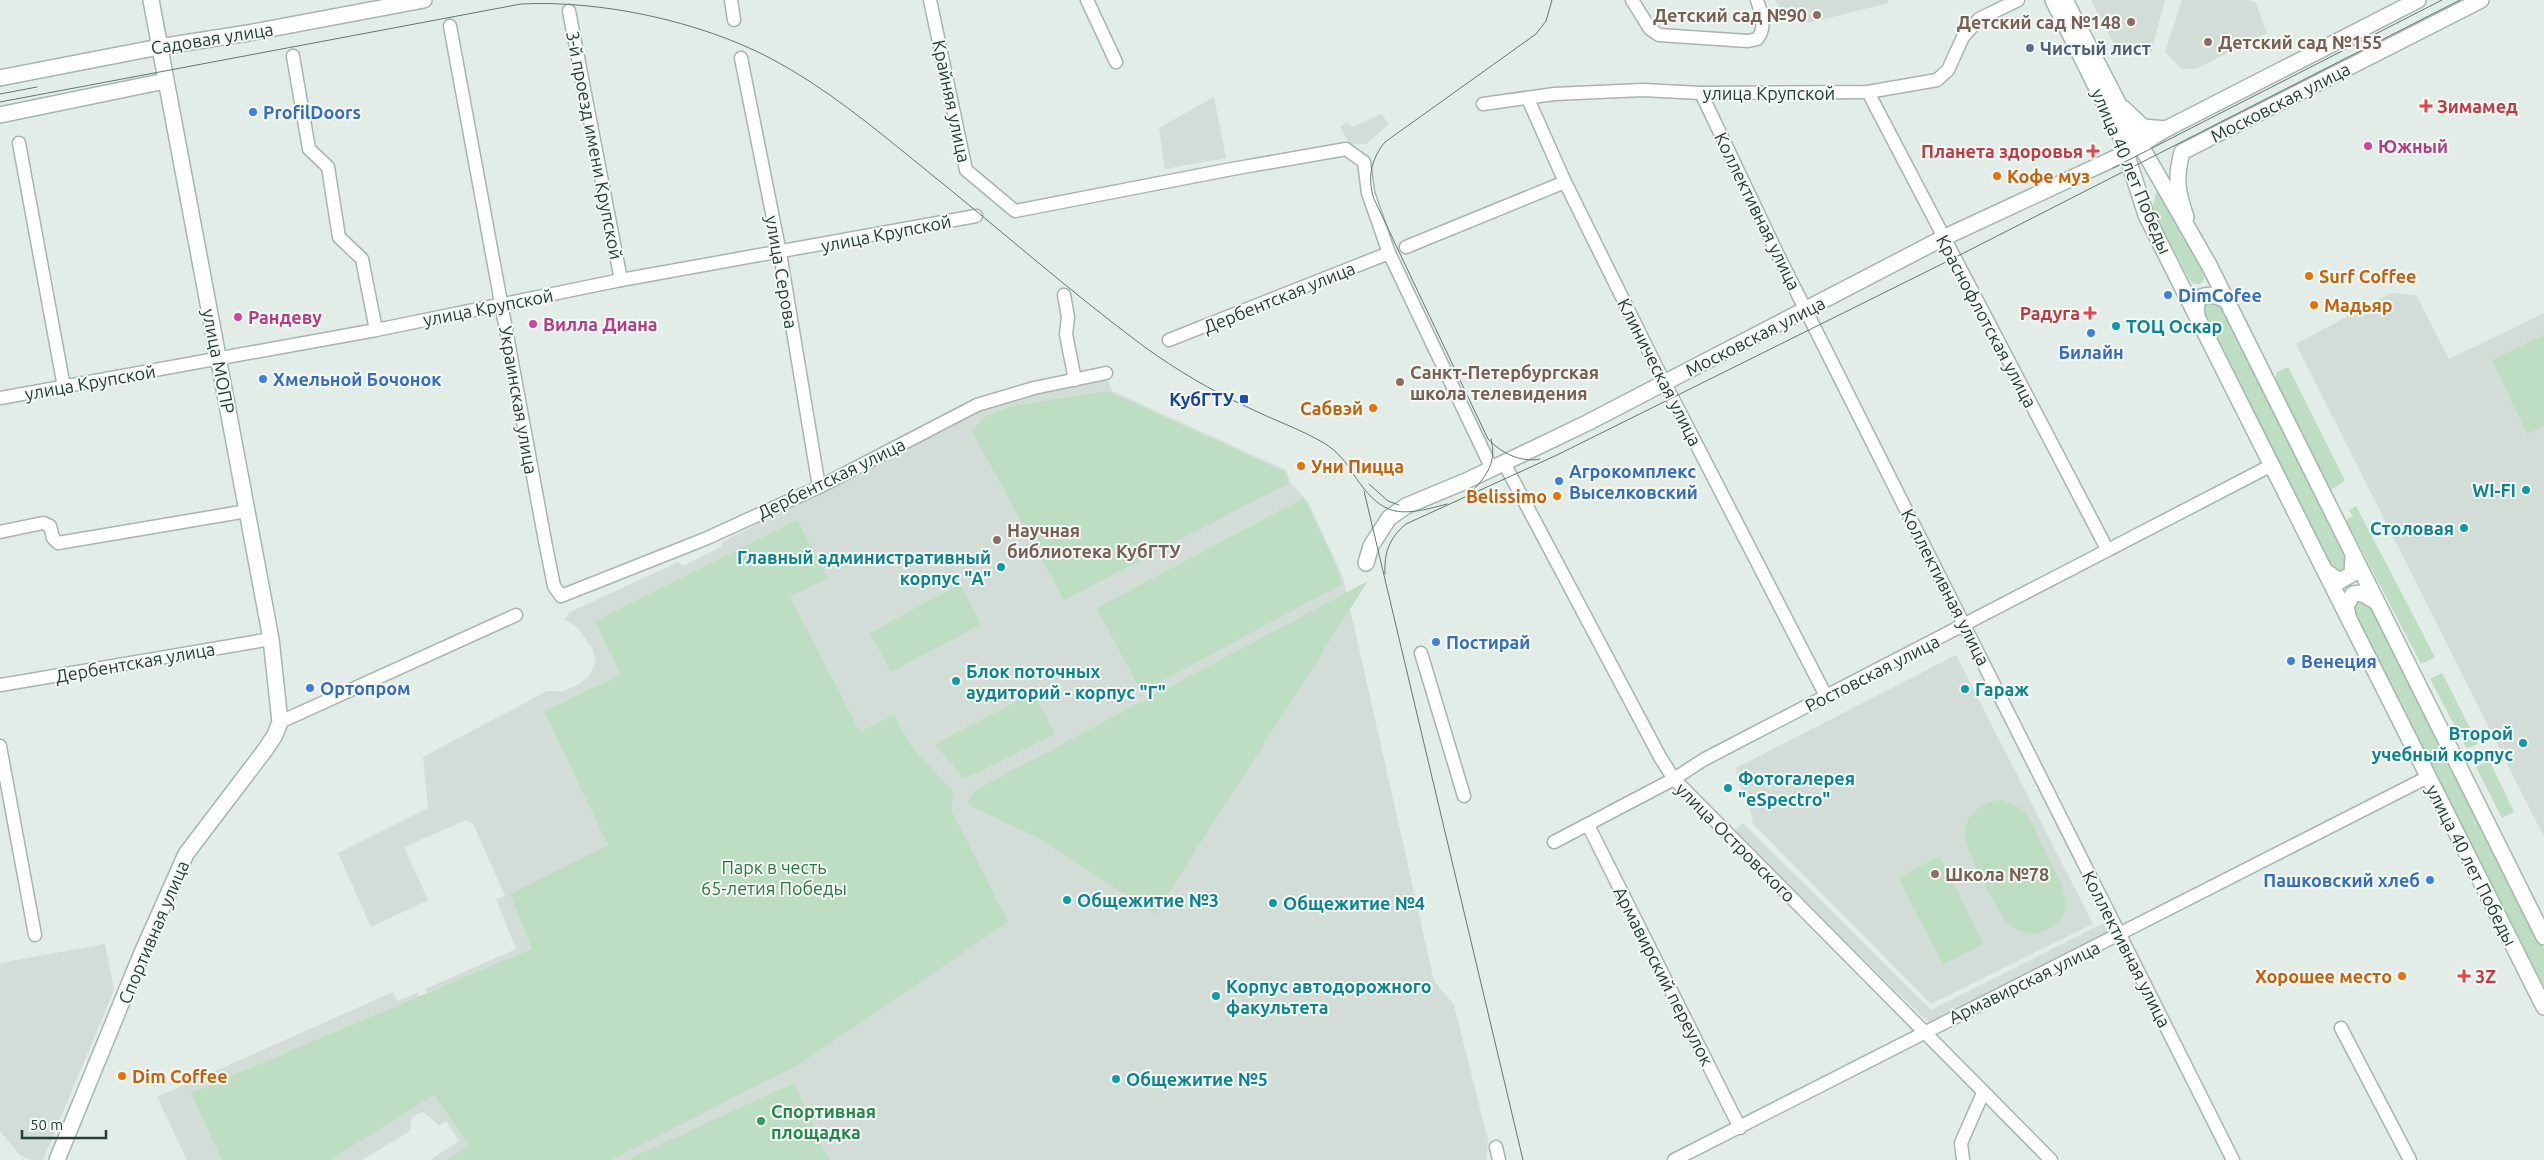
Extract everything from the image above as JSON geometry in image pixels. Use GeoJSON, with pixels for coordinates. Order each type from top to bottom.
{"type":"FeatureCollection","features":[{"type":"Feature","properties":{"kind":"main road","name":"улица МОПР"},"geometry":{"type":"LineString","coordinates":[[151,0],[271,639],[280,722]]}},
{"type":"Feature","properties":{"kind":"main road","name":"Садовая улица"},"geometry":{"type":"LineString","coordinates":[[0,78],[139,50],[248,33],[424,0]]}},
{"type":"Feature","properties":{"kind":"main road","name":"улица 40 лет Победы"},"geometry":{"type":"LineString","coordinates":[[2053,0],[2134,148],[2193,235],[2544,937]]}},
{"type":"Feature","properties":{"kind":"main road","name":"улица 40 лет Победы"},"geometry":{"type":"LineString","coordinates":[[2065,0],[2116,99],[2134,148],[2146,215],[2544,1006]]}},
{"type":"Feature","properties":{"kind":"main road","name":"Московская улица"},"geometry":{"type":"LineString","coordinates":[[1366,563],[1371,546],[1389,518],[1414,502],[1423,501],[1498,466],[1806,310],[1943,238],[2134,148],[2166,129],[2418,0]]}},
{"type":"Feature","properties":{"kind":"main road","name":"Московская улица"},"geometry":{"type":"LineString","coordinates":[[2193,235],[2177,192],[2177,171],[2182,152],[2481,0]]}},
{"type":"Feature","properties":{"kind":"main road","name":"Садовая улица"},"geometry":{"type":"LineString","coordinates":[[0,115],[165,81]]}},
{"type":"Feature","properties":{"kind":"main road"},"geometry":{"type":"LineString","coordinates":[[2116,99],[2143,127],[2166,129]]}},
{"type":"Feature","properties":{"kind":"main road"},"geometry":{"type":"LineString","coordinates":[[2197,315],[2197,305],[2203,297],[2212,294],[2226,300]]}},
{"type":"Feature","properties":{"kind":"main road"},"geometry":{"type":"LineString","coordinates":[[2325,571],[2340,581],[2347,579],[2352,574],[2353,557]]}},
{"type":"Feature","properties":{"kind":"main road"},"geometry":{"type":"LineString","coordinates":[[2348,616],[2346,606],[2353,594],[2361,593],[2376,601]]}},
{"type":"Feature","properties":{"kind":"main road","name":"Спортивная улица"},"geometry":{"type":"LineString","coordinates":[[57,1160],[148,937],[186,854],[270,742],[280,722]]}},
{"type":"Feature","properties":{"kind":"street"},"geometry":{"type":"LineString","coordinates":[[731,0],[734,20]]}},
{"type":"Feature","properties":{"kind":"street","name":"Крайняя улица"},"geometry":{"type":"LineString","coordinates":[[930,0],[966,170],[1015,211],[1346,149]]}},
{"type":"Feature","properties":{"kind":"street"},"geometry":{"type":"LineString","coordinates":[[1087,0],[1116,62]]}},
{"type":"Feature","properties":{"kind":"street"},"geometry":{"type":"LineString","coordinates":[[1632,0],[1650,29],[1659,35],[1748,41],[1758,39],[1762,34],[1763,25],[1757,0]]}},
{"type":"Feature","properties":{"kind":"street","name":"улица Крупской"},"geometry":{"type":"LineString","coordinates":[[1484,104],[1554,94],[1643,90],[1701,93],[1868,92],[1937,80],[1948,70],[1963,37],[1979,19],[2018,0]]}},
{"type":"Feature","properties":{"kind":"street","name":"3-й проезд имени Крупской"},"geometry":{"type":"LineString","coordinates":[[569,11],[621,280]]}},
{"type":"Feature","properties":{"kind":"street","name":"Украинская улица"},"geometry":{"type":"LineString","coordinates":[[450,26],[545,541],[554,586],[561,596]]}},
{"type":"Feature","properties":{"kind":"street"},"geometry":{"type":"LineString","coordinates":[[293,56],[309,150],[328,167],[339,237],[362,259],[376,330]]}},
{"type":"Feature","properties":{"kind":"street","name":"улица Серова"},"geometry":{"type":"LineString","coordinates":[[742,58],[780,253],[819,487]]}},
{"type":"Feature","properties":{"kind":"street","name":"Краснофлотская улица"},"geometry":{"type":"LineString","coordinates":[[1868,92],[2107,549]]}},
{"type":"Feature","properties":{"kind":"street","name":"Коллективная улица"},"geometry":{"type":"LineString","coordinates":[[1701,93],[1806,310],[2233,1160]]}},
{"type":"Feature","properties":{"kind":"street","name":"Клиническая улица"},"geometry":{"type":"LineString","coordinates":[[1528,99],[1565,182],[1664,382],[1826,696]]}},
{"type":"Feature","properties":{"kind":"street"},"geometry":{"type":"LineString","coordinates":[[19,143],[64,387]]}},
{"type":"Feature","properties":{"kind":"street","name":"улица Островского"},"geometry":{"type":"LineString","coordinates":[[1346,149],[1364,162],[1368,193],[1389,254],[1498,466],[1674,779],[2051,1160]]}},
{"type":"Feature","properties":{"kind":"street"},"geometry":{"type":"LineString","coordinates":[[1406,247],[1565,182]]}},
{"type":"Feature","properties":{"kind":"street","name":"улица Крупской"},"geometry":{"type":"LineString","coordinates":[[0,398],[376,330],[621,280],[780,253],[976,216]]}},
{"type":"Feature","properties":{"kind":"street","name":"Дербентская улица"},"geometry":{"type":"LineString","coordinates":[[1170,340],[1389,254]]}},
{"type":"Feature","properties":{"kind":"street"},"geometry":{"type":"LineString","coordinates":[[1064,295],[1068,317],[1066,334],[1076,380]]}},
{"type":"Feature","properties":{"kind":"street","name":"Дербентская улица"},"geometry":{"type":"LineString","coordinates":[[561,596],[705,539],[819,487],[977,405],[1034,388],[1106,373]]}},
{"type":"Feature","properties":{"kind":"street","name":"Ростовская улица"},"geometry":{"type":"LineString","coordinates":[[1554,842],[1674,779],[1703,760],[1965,626],[2107,549],[2272,465]]}},
{"type":"Feature","properties":{"kind":"street"},"geometry":{"type":"LineString","coordinates":[[0,532],[43,523],[50,526],[53,538],[58,543],[247,511]]}},
{"type":"Feature","properties":{"kind":"street"},"geometry":{"type":"LineString","coordinates":[[280,722],[516,615]]}},
{"type":"Feature","properties":{"kind":"street","name":"Дербентская улица"},"geometry":{"type":"LineString","coordinates":[[0,685],[271,639]]}},
{"type":"Feature","properties":{"kind":"street"},"geometry":{"type":"LineString","coordinates":[[1421,652],[1464,796]]}},
{"type":"Feature","properties":{"kind":"street"},"geometry":{"type":"LineString","coordinates":[[0,746],[35,934]]}},
{"type":"Feature","properties":{"kind":"street","name":"Армавирская улица"},"geometry":{"type":"LineString","coordinates":[[1674,1160],[2428,777]]}},
{"type":"Feature","properties":{"kind":"street","name":"Армавирский переулок"},"geometry":{"type":"LineString","coordinates":[[1588,825],[1740,1128]]}},
{"type":"Feature","properties":{"kind":"street"},"geometry":{"type":"LineString","coordinates":[[2341,1028],[2410,1160]]}},
{"type":"Feature","properties":{"kind":"street"},"geometry":{"type":"LineString","coordinates":[[1963,1160],[1961,1143],[1983,1093]]}},
{"type":"Feature","properties":{"kind":"street"},"geometry":{"type":"LineString","coordinates":[[1496,1147],[1500,1160]]}},
{"type":"Feature","properties":{"kind":"shaded area","name":"Детский сад №90"},"geometry":{"type":"Polygon","coordinates":[[[1775,0],[1888,0],[1889,3],[1808,23],[1779,7],[1775,0]]]}},
{"type":"Feature","properties":{"kind":"shaded area","name":"Детский сад №148"},"geometry":{"type":"Polygon","coordinates":[[[2091,0],[2165,0],[2151,53],[2114,44],[2091,0]]]}},
{"type":"Feature","properties":{"kind":"shaded area","name":"Детский сад №155"},"geometry":{"type":"Polygon","coordinates":[[[2182,0],[2249,0],[2256,3],[2267,33],[2196,69],[2182,69],[2165,52],[2182,0]]]}},
{"type":"Feature","properties":{"kind":"shaded area"},"geometry":{"type":"Polygon","coordinates":[[[1214,97],[1226,158],[1165,169],[1159,128],[1214,97]]]}},
{"type":"Feature","properties":{"kind":"shaded area"},"geometry":{"type":"Polygon","coordinates":[[[1381,114],[1389,124],[1366,144],[1350,144],[1340,127],[1347,122],[1353,127],[1381,114]]]}},
{"type":"Feature","properties":{"kind":"shaded area"},"geometry":{"type":"Polygon","coordinates":[[[2391,293],[2416,295],[2449,359],[2544,313],[2544,837],[2296,344],[2391,293]]]}},
{"type":"Feature","properties":{"kind":"shaded area"},"geometry":{"type":"Polygon","coordinates":[[[1106,376],[1112,391],[1286,470],[1290,482],[1308,502],[1343,577],[1434,981],[1454,1005],[1488,1140],[1486,1160],[430,1160],[459,1141],[446,1121],[439,1125],[423,1112],[412,1117],[410,1131],[362,1160],[187,1160],[157,1097],[393,992],[397,1001],[417,993],[419,997],[427,993],[425,989],[516,949],[496,899],[505,896],[473,823],[466,820],[404,847],[428,900],[371,927],[338,853],[428,808],[423,757],[547,691],[564,691],[579,684],[589,676],[596,661],[592,648],[576,626],[564,619],[570,612],[678,562],[683,566],[721,547],[722,542],[983,408],[999,402],[1106,376]]]}},
{"type":"Feature","properties":{"kind":"shaded area","name":"Школа №78"},"geometry":{"type":"Polygon","coordinates":[[[1956,655],[2093,924],[1931,1004],[1753,824],[1751,812],[1738,781],[1736,768],[1956,655]]]}},
{"type":"Feature","properties":{"kind":"shaded area"},"geometry":{"type":"Polygon","coordinates":[[[1743,823],[1931,1010],[2104,923],[2108,933],[1929,1023],[1733,832],[1743,823]]]}},
{"type":"Feature","properties":{"kind":"shaded area"},"geometry":{"type":"Polygon","coordinates":[[[105,944],[114,990],[43,1160],[31,1160],[20,1155],[0,1131],[0,963],[105,944]]]}},
{"type":"Feature","properties":{"kind":"green space"},"geometry":{"type":"Polygon","coordinates":[[[2161,191],[2204,273],[2204,280],[2200,284],[2194,284],[2189,279],[2156,216],[2153,206],[2156,192],[2161,191]]]}},
{"type":"Feature","properties":{"kind":"green space"},"geometry":{"type":"Polygon","coordinates":[[[2205,302],[2220,302],[2347,561],[2346,570],[2337,573],[2332,569],[2203,308],[2205,302]]]}},
{"type":"Feature","properties":{"kind":"green space"},"geometry":{"type":"Polygon","coordinates":[[[2544,335],[2544,426],[2527,434],[2492,360],[2544,335]]]}},
{"type":"Feature","properties":{"kind":"green space"},"geometry":{"type":"Polygon","coordinates":[[[2288,367],[2345,481],[2331,490],[2275,379],[2277,372],[2288,367]]]}},
{"type":"Feature","properties":{"kind":"green space"},"geometry":{"type":"Polygon","coordinates":[[[1107,391],[1285,472],[1289,483],[1064,600],[972,431],[983,418],[1009,407],[1107,391]]]}},
{"type":"Feature","properties":{"kind":"green space"},"geometry":{"type":"Polygon","coordinates":[[[1304,498],[1335,563],[1342,584],[1141,692],[1097,608],[1304,498]]]}},
{"type":"Feature","properties":{"kind":"green space"},"geometry":{"type":"Polygon","coordinates":[[[2356,506],[2435,657],[2421,664],[2346,520],[2353,516],[2349,510],[2356,506]]]}},
{"type":"Feature","properties":{"kind":"green space","name":"Парк в честь 65-летия Победы"},"geometry":{"type":"Polygon","coordinates":[[[797,520],[828,578],[790,597],[860,732],[894,715],[910,745],[953,792],[951,810],[1008,922],[798,1065],[611,1160],[447,1160],[469,1145],[434,1095],[330,1160],[222,1160],[191,1093],[532,949],[510,894],[608,845],[544,711],[621,675],[595,621],[797,520]]]}},
{"type":"Feature","properties":{"kind":"green space"},"geometry":{"type":"Polygon","coordinates":[[[1368,581],[1155,914],[1037,837],[970,806],[968,801],[976,790],[1368,581]]]}},
{"type":"Feature","properties":{"kind":"green space"},"geometry":{"type":"Polygon","coordinates":[[[960,584],[981,624],[891,672],[870,633],[960,584]]]}},
{"type":"Feature","properties":{"kind":"green space"},"geometry":{"type":"Polygon","coordinates":[[[2363,601],[2371,607],[2544,949],[2544,988],[2354,614],[2356,604],[2363,601]]]}},
{"type":"Feature","properties":{"kind":"green space"},"geometry":{"type":"Polygon","coordinates":[[[2442,673],[2478,744],[2467,749],[2430,679],[2442,673]]]}},
{"type":"Feature","properties":{"kind":"green space"},"geometry":{"type":"Polygon","coordinates":[[[1033,693],[1055,734],[964,779],[935,744],[1033,693]]]}},
{"type":"Feature","properties":{"kind":"green space"},"geometry":{"type":"Polygon","coordinates":[[[2489,760],[2514,812],[2502,818],[2476,767],[2489,760]]]}},
{"type":"Feature","properties":{"kind":"green space"},"geometry":{"type":"Polygon","coordinates":[[[2002,800],[2017,806],[2026,813],[2062,887],[2065,909],[2061,918],[2053,926],[2040,932],[2025,933],[2012,927],[2005,920],[1982,879],[1967,845],[1965,829],[1971,816],[1981,806],[2002,800]]]}},
{"type":"Feature","properties":{"kind":"green space"},"geometry":{"type":"Polygon","coordinates":[[[1936,858],[1941,859],[1983,944],[1943,964],[1900,881],[1901,876],[1936,858]]]}},
{"type":"Feature","properties":{"kind":"green space","name":"Спортивная площадка"},"geometry":{"type":"Polygon","coordinates":[[[794,1083],[829,1160],[631,1160],[631,1158],[794,1083]]]}},
{"type":"Feature","properties":{"kind":"tram line"},"geometry":{"type":"LineString","coordinates":[[1540,459],[1526,460],[1512,456],[1499,449],[1488,439],[1374,199],[1371,176],[1376,155],[1385,142],[1536,34],[1546,21],[1552,0]]}},
{"type":"Feature","properties":{"kind":"tram line"},"geometry":{"type":"LineString","coordinates":[[2113,168],[2442,0]]}},
{"type":"Feature","properties":{"kind":"tram line"},"geometry":{"type":"LineString","coordinates":[[1385,574],[1385,559],[1389,546],[1395,535],[1406,524],[1557,455],[1954,258],[2460,0]]}},
{"type":"Feature","properties":{"kind":"tram line"},"geometry":{"type":"LineString","coordinates":[[0,102],[521,4],[584,6],[649,16],[681,24],[712,33],[770,58],[790,69],[848,108],[1146,348],[1182,372],[1219,393],[1329,446],[1344,461],[1374,500],[1393,510],[1404,512],[1447,504]]}},
{"type":"Feature","properties":{"kind":"tram line"},"geometry":{"type":"LineString","coordinates":[[0,94],[37,87]]}},
{"type":"Feature","properties":{"kind":"tram line"},"geometry":{"type":"LineString","coordinates":[[1473,490],[1490,468],[1493,454],[1491,439]]}},
{"type":"Feature","properties":{"kind":"tram line"},"geometry":{"type":"LineString","coordinates":[[1369,484],[1388,501],[1399,505]]}},
{"type":"Feature","properties":{"kind":"tram line"},"geometry":{"type":"LineString","coordinates":[[1364,491],[1523,1160]]}},
{"type":"Feature","properties":{"kind":"place","name":"Детский сад №90"},"geometry":{"type":"Point","coordinates":[1817,15]}},
{"type":"Feature","properties":{"kind":"place","name":"Детский сад №148"},"geometry":{"type":"Point","coordinates":[2131,22]}},
{"type":"Feature","properties":{"kind":"place","name":"Детский сад №155"},"geometry":{"type":"Point","coordinates":[2208,42]}},
{"type":"Feature","properties":{"kind":"place","name":"Чистый лист"},"geometry":{"type":"Point","coordinates":[2030,48]}},
{"type":"Feature","properties":{"kind":"place","name":"Зимамед"},"geometry":{"type":"Point","coordinates":[2426,106]}},
{"type":"Feature","properties":{"kind":"place","name":"ProfilDoors"},"geometry":{"type":"Point","coordinates":[253,112]}},
{"type":"Feature","properties":{"kind":"place","name":"Южный"},"geometry":{"type":"Point","coordinates":[2368,146]}},
{"type":"Feature","properties":{"kind":"place","name":"Планета здоровья"},"geometry":{"type":"Point","coordinates":[2093,151]}},
{"type":"Feature","properties":{"kind":"place","name":"Кофе муз"},"geometry":{"type":"Point","coordinates":[1997,176]}},
{"type":"Feature","properties":{"kind":"place","name":"Surf Coffee"},"geometry":{"type":"Point","coordinates":[2309,276]}},
{"type":"Feature","properties":{"kind":"place","name":"DimCofee"},"geometry":{"type":"Point","coordinates":[2168,295]}},
{"type":"Feature","properties":{"kind":"place","name":"Мадьяр"},"geometry":{"type":"Point","coordinates":[2314,305]}},
{"type":"Feature","properties":{"kind":"place","name":"Радуга"},"geometry":{"type":"Point","coordinates":[2090,313]}},
{"type":"Feature","properties":{"kind":"place","name":"Рандеву"},"geometry":{"type":"Point","coordinates":[238,317]}},
{"type":"Feature","properties":{"kind":"place","name":"Вилла Диана"},"geometry":{"type":"Point","coordinates":[533,324]}},
{"type":"Feature","properties":{"kind":"place","name":"ТОЦ Оскар"},"geometry":{"type":"Point","coordinates":[2116,326]}},
{"type":"Feature","properties":{"kind":"place","name":"Билайн"},"geometry":{"type":"Point","coordinates":[2091,333]}},
{"type":"Feature","properties":{"kind":"place","name":"Хмельной Бочонок"},"geometry":{"type":"Point","coordinates":[263,379]}},
{"type":"Feature","properties":{"kind":"place","name":"Санкт-Петербургская школа телевидения"},"geometry":{"type":"Point","coordinates":[1400,382]}},
{"type":"Feature","properties":{"kind":"place","name":"КубГТУ"},"geometry":{"type":"Point","coordinates":[1244,399]}},
{"type":"Feature","properties":{"kind":"place","name":"Сабвэй"},"geometry":{"type":"Point","coordinates":[1373,408]}},
{"type":"Feature","properties":{"kind":"place","name":"Уни Пицца"},"geometry":{"type":"Point","coordinates":[1301,466]}},
{"type":"Feature","properties":{"kind":"place","name":"Агрокомплекс Выселковский"},"geometry":{"type":"Point","coordinates":[1559,481]}},
{"type":"Feature","properties":{"kind":"place","name":"WI-FI"},"geometry":{"type":"Point","coordinates":[2526,490]}},
{"type":"Feature","properties":{"kind":"place","name":"Belissimo"},"geometry":{"type":"Point","coordinates":[1557,496]}},
{"type":"Feature","properties":{"kind":"place","name":"Столовая"},"geometry":{"type":"Point","coordinates":[2464,528]}},
{"type":"Feature","properties":{"kind":"place","name":"Научная библиотека КубГТУ"},"geometry":{"type":"Point","coordinates":[997,540]}},
{"type":"Feature","properties":{"kind":"place","name":"Главный административный корпус \"А\""},"geometry":{"type":"Point","coordinates":[1001,567]}},
{"type":"Feature","properties":{"kind":"place","name":"Постирай"},"geometry":{"type":"Point","coordinates":[1436,642]}},
{"type":"Feature","properties":{"kind":"place","name":"Венеция"},"geometry":{"type":"Point","coordinates":[2291,661]}},
{"type":"Feature","properties":{"kind":"place","name":"Блок поточных аудиторий - корпус \"Г\""},"geometry":{"type":"Point","coordinates":[956,681]}},
{"type":"Feature","properties":{"kind":"place","name":"Ортопром"},"geometry":{"type":"Point","coordinates":[310,688]}},
{"type":"Feature","properties":{"kind":"place","name":"Гараж"},"geometry":{"type":"Point","coordinates":[1965,689]}},
{"type":"Feature","properties":{"kind":"place","name":"Второй учебный корпус"},"geometry":{"type":"Point","coordinates":[2523,743]}},
{"type":"Feature","properties":{"kind":"place","name":"Фотогалерея \"eSpectro\""},"geometry":{"type":"Point","coordinates":[1728,788]}},
{"type":"Feature","properties":{"kind":"place","name":"Школа №78"},"geometry":{"type":"Point","coordinates":[1935,874]}},
{"type":"Feature","properties":{"kind":"place","name":"Пашковский хлеб"},"geometry":{"type":"Point","coordinates":[2430,880]}},
{"type":"Feature","properties":{"kind":"place","name":"Общежитие №3"},"geometry":{"type":"Point","coordinates":[1067,900]}},
{"type":"Feature","properties":{"kind":"place","name":"Общежитие №4"},"geometry":{"type":"Point","coordinates":[1273,903]}},
{"type":"Feature","properties":{"kind":"place","name":"Хорошее место"},"geometry":{"type":"Point","coordinates":[2402,976]}},
{"type":"Feature","properties":{"kind":"place","name":"3Z"},"geometry":{"type":"Point","coordinates":[2464,976]}},
{"type":"Feature","properties":{"kind":"place","name":"Корпус автодорожного факультета"},"geometry":{"type":"Point","coordinates":[1216,996]}},
{"type":"Feature","properties":{"kind":"place","name":"Dim Coffee"},"geometry":{"type":"Point","coordinates":[122,1076]}},
{"type":"Feature","properties":{"kind":"place","name":"Общежитие №5"},"geometry":{"type":"Point","coordinates":[1116,1079]}},
{"type":"Feature","properties":{"kind":"place","name":"Спортивная площадка"},"geometry":{"type":"Point","coordinates":[761,1121]}}]}
